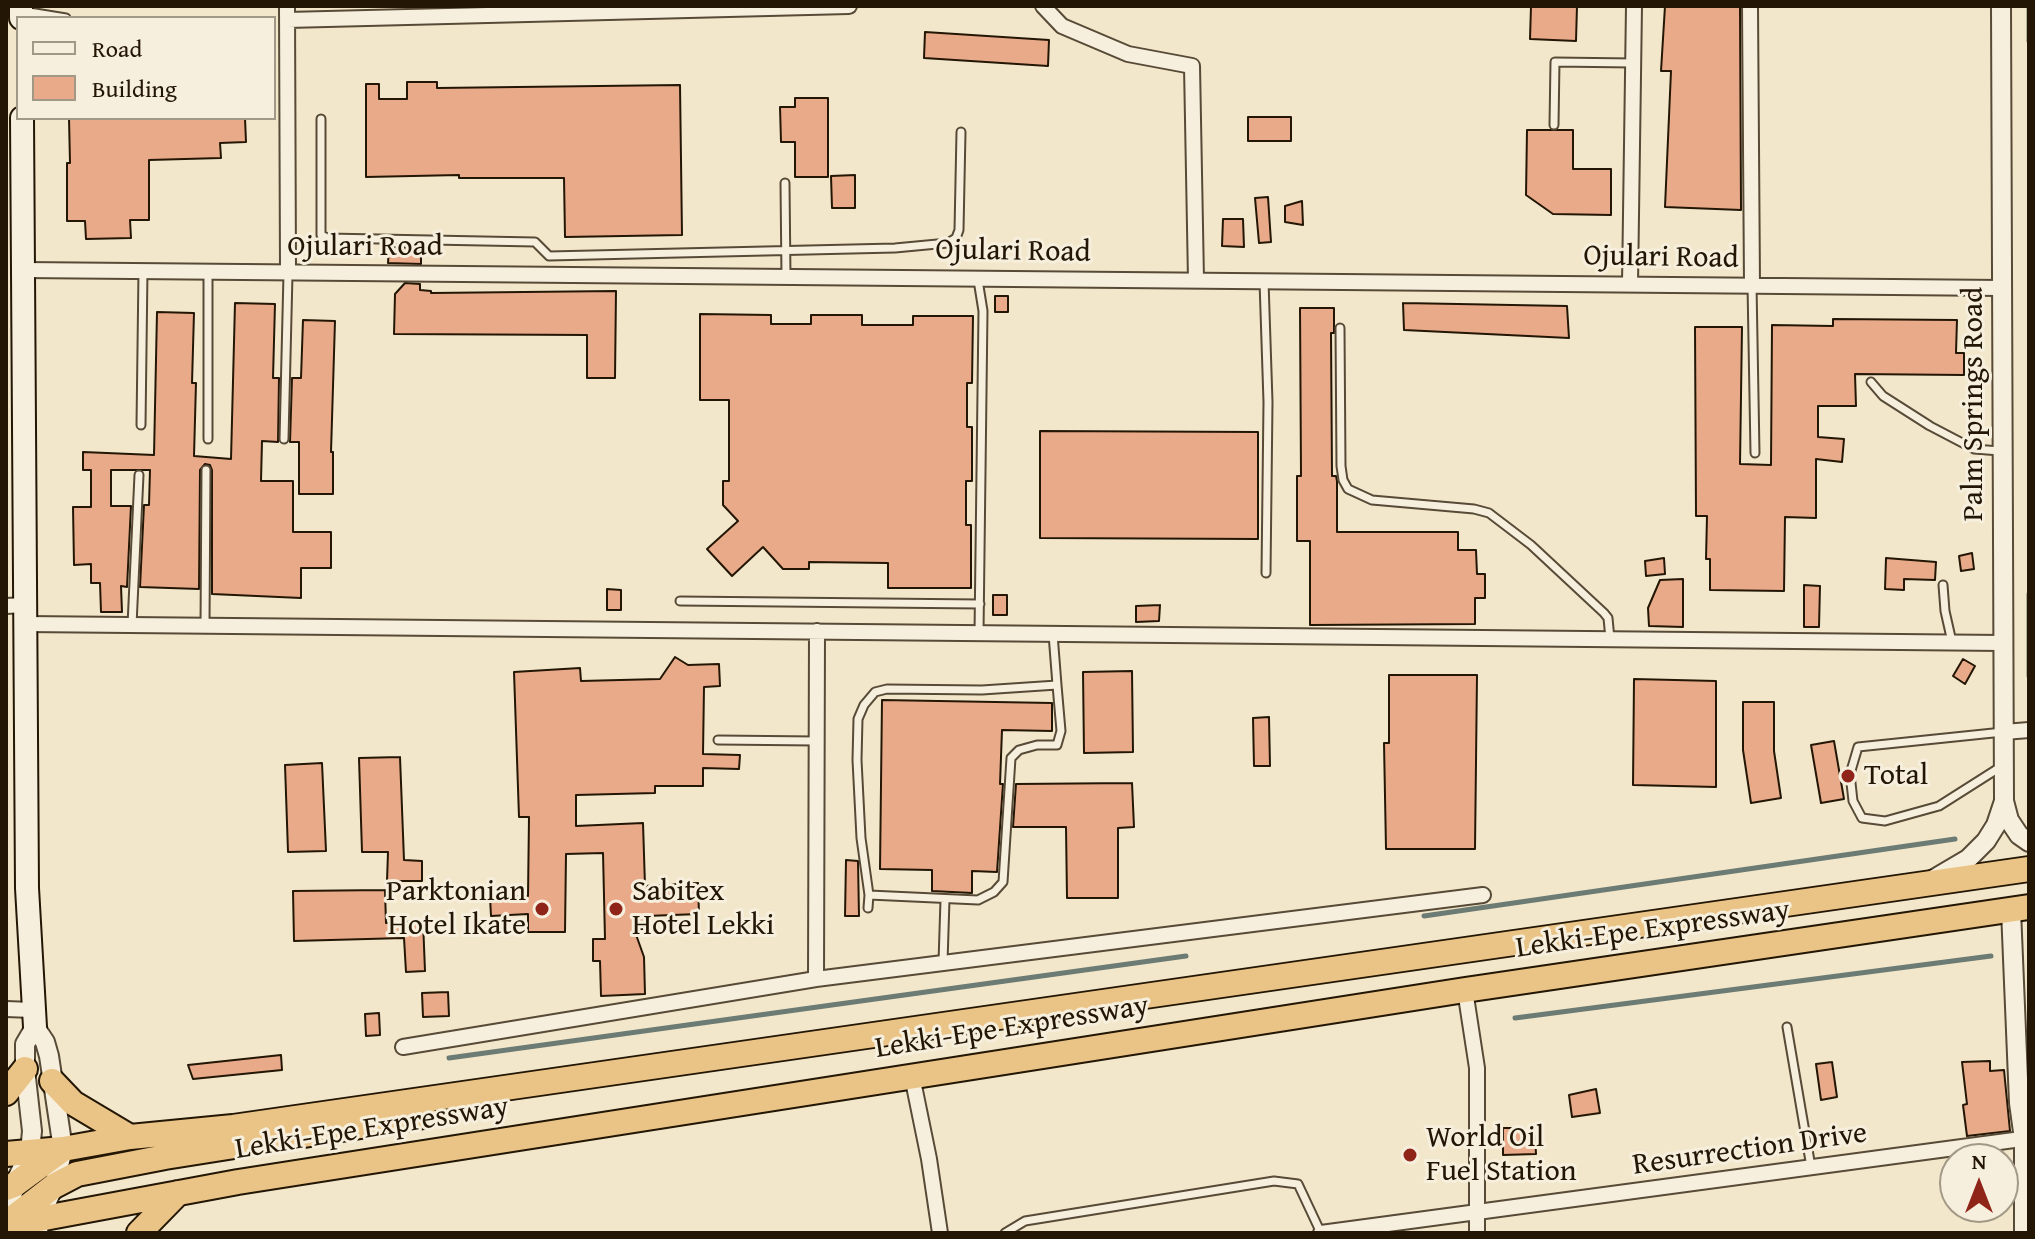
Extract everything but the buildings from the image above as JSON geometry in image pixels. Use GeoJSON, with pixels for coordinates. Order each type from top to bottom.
{"type":"FeatureCollection","features":[{"type":"Feature","properties":{"kind":"highway","name":"Lekki-Epe Expressway"},"geometry":{"type":"LineString","coordinates":[[18,1153],[63,1149],[130,1137],[233,1127],[2029,869]]}},
{"type":"Feature","properties":{"kind":"highway","name":"Lekki-Epe Expressway"},"geometry":{"type":"LineString","coordinates":[[7,1225],[38,1226],[178,1193],[912,1076],[2020,908]]}},
{"type":"Feature","properties":{"kind":"highway"},"geometry":{"type":"LineString","coordinates":[[6,1093],[25,1069]]}},
{"type":"Feature","properties":{"kind":"highway"},"geometry":{"type":"LineString","coordinates":[[7,1225],[54,1186],[77,1174],[165,1157],[559,1095],[600,1074]]}},
{"type":"Feature","properties":{"kind":"highway"},"geometry":{"type":"LineString","coordinates":[[52,1081],[73,1103],[130,1137]]}},
{"type":"Feature","properties":{"kind":"highway"},"geometry":{"type":"LineString","coordinates":[[10,1187],[63,1149]]}},
{"type":"Feature","properties":{"kind":"highway"},"geometry":{"type":"LineString","coordinates":[[139,1233],[178,1193]]}},
{"type":"Feature","properties":{"kind":"main road"},"geometry":{"type":"LineString","coordinates":[[22,120],[19,611],[33,1018]]}},
{"type":"Feature","properties":{"kind":"street"},"geometry":{"type":"LineString","coordinates":[[288,272],[287,13],[849,6]]}},
{"type":"Feature","properties":{"kind":"street"},"geometry":{"type":"LineString","coordinates":[[1043,6],[1062,26],[1128,54],[1192,66],[1196,280]]}},
{"type":"Feature","properties":{"kind":"street"},"geometry":{"type":"LineString","coordinates":[[1630,284],[1634,6]]}},
{"type":"Feature","properties":{"kind":"street"},"geometry":{"type":"LineString","coordinates":[[1750,6],[1752,285]]}},
{"type":"Feature","properties":{"kind":"street","name":"Palm Springs Road"},"geometry":{"type":"LineString","coordinates":[[2001,6],[2003,643],[2017,731],[2004,764],[2004,801],[2009,820],[2019,835],[2029,842]]}},
{"type":"Feature","properties":{"kind":"street","name":"Ojulari Road"},"geometry":{"type":"LineString","coordinates":[[23,270],[2002,288]]}},
{"type":"Feature","properties":{"kind":"street"},"geometry":{"type":"LineString","coordinates":[[19,611],[132,625],[2003,643]]}},
{"type":"Feature","properties":{"kind":"street"},"geometry":{"type":"LineString","coordinates":[[816,979],[817,631]]}},
{"type":"Feature","properties":{"kind":"street","name":"Palm Springs Road"},"geometry":{"type":"LineString","coordinates":[[1924,884],[1968,859],[1986,841],[1996,825],[2004,801]]}},
{"type":"Feature","properties":{"kind":"street"},"geometry":{"type":"LineString","coordinates":[[403,1047],[816,979],[1483,895]]}},
{"type":"Feature","properties":{"kind":"street"},"geometry":{"type":"LineString","coordinates":[[2020,908],[2017,994],[2019,1103],[2027,1139],[2024,1233]]}},
{"type":"Feature","properties":{"kind":"street"},"geometry":{"type":"LineString","coordinates":[[1465,990],[1477,1068],[1477,1233]]}},
{"type":"Feature","properties":{"kind":"street"},"geometry":{"type":"LineString","coordinates":[[6,1009],[33,1018],[45,1042],[59,1108],[63,1149],[54,1186],[38,1226]]}},
{"type":"Feature","properties":{"kind":"street"},"geometry":{"type":"LineString","coordinates":[[7,1225],[10,1187],[18,1153],[32,1131],[25,1044],[33,1018]]}},
{"type":"Feature","properties":{"kind":"street"},"geometry":{"type":"LineString","coordinates":[[912,1076],[940,1233]]}},
{"type":"Feature","properties":{"kind":"street","name":"Resurrection Drive"},"geometry":{"type":"LineString","coordinates":[[1321,1233],[2027,1139]]}},
{"type":"Feature","properties":{"kind":"lane"},"geometry":{"type":"LineString","coordinates":[[21,11],[53,16]]}},
{"type":"Feature","properties":{"kind":"lane"},"geometry":{"type":"LineString","coordinates":[[1554,125],[1555,62],[1633,63]]}},
{"type":"Feature","properties":{"kind":"lane"},"geometry":{"type":"LineString","coordinates":[[321,119],[321,235],[327,238],[535,242],[549,256],[895,248],[948,243],[956,238],[959,230],[961,132]]}},
{"type":"Feature","properties":{"kind":"lane"},"geometry":{"type":"LineString","coordinates":[[785,183],[786,277]]}},
{"type":"Feature","properties":{"kind":"lane"},"geometry":{"type":"LineString","coordinates":[[141,425],[143,271]]}},
{"type":"Feature","properties":{"kind":"lane"},"geometry":{"type":"LineString","coordinates":[[208,271],[208,439]]}},
{"type":"Feature","properties":{"kind":"lane"},"geometry":{"type":"LineString","coordinates":[[284,439],[288,272]]}},
{"type":"Feature","properties":{"kind":"lane"},"geometry":{"type":"LineString","coordinates":[[977,278],[983,311],[979,633]]}},
{"type":"Feature","properties":{"kind":"lane"},"geometry":{"type":"LineString","coordinates":[[1264,281],[1268,402],[1266,573]]}},
{"type":"Feature","properties":{"kind":"lane"},"geometry":{"type":"LineString","coordinates":[[1752,285],[1755,453]]}},
{"type":"Feature","properties":{"kind":"lane"},"geometry":{"type":"LineString","coordinates":[[1340,328],[1338,411],[1341,466],[1348,489],[1372,500],[1489,513],[1531,545],[1604,613],[1608,618],[1610,639]]}},
{"type":"Feature","properties":{"kind":"lane"},"geometry":{"type":"LineString","coordinates":[[1871,382],[1883,396],[1930,426],[1974,449],[2002,451]]}},
{"type":"Feature","properties":{"kind":"lane"},"geometry":{"type":"LineString","coordinates":[[205,625],[206,470]]}},
{"type":"Feature","properties":{"kind":"lane"},"geometry":{"type":"LineString","coordinates":[[132,625],[139,475]]}},
{"type":"Feature","properties":{"kind":"lane"},"geometry":{"type":"LineString","coordinates":[[1943,585],[1952,642]]}},
{"type":"Feature","properties":{"kind":"lane"},"geometry":{"type":"LineString","coordinates":[[680,601],[980,604]]}},
{"type":"Feature","properties":{"kind":"lane"},"geometry":{"type":"LineString","coordinates":[[869,895],[978,900],[994,892],[1003,882],[1011,758],[1019,750],[1037,745],[1057,745],[1061,731],[1053,634]]}},
{"type":"Feature","properties":{"kind":"lane"},"geometry":{"type":"LineString","coordinates":[[868,908],[861,838],[858,719],[875,692],[906,688],[982,690],[1057,685]]}},
{"type":"Feature","properties":{"kind":"lane"},"geometry":{"type":"LineString","coordinates":[[2004,764],[1939,806],[1885,821],[1862,818],[1853,801],[1850,774],[1858,747],[2017,731]]}},
{"type":"Feature","properties":{"kind":"lane"},"geometry":{"type":"LineString","coordinates":[[718,740],[816,741]]}},
{"type":"Feature","properties":{"kind":"lane"},"geometry":{"type":"LineString","coordinates":[[943,963],[945,900]]}},
{"type":"Feature","properties":{"kind":"lane"},"geometry":{"type":"LineString","coordinates":[[1787,1027],[1811,1168]]}},
{"type":"Feature","properties":{"kind":"lane"},"geometry":{"type":"LineString","coordinates":[[1005,1233],[1025,1221],[1274,1181],[1298,1184],[1321,1233]]}},
{"type":"Feature","properties":{"kind":"waterway"},"geometry":{"type":"LineString","coordinates":[[2029,6],[2029,41]]}},
{"type":"Feature","properties":{"kind":"waterway"},"geometry":{"type":"LineString","coordinates":[[2029,594],[2029,676]]}},
{"type":"Feature","properties":{"kind":"waterway"},"geometry":{"type":"LineString","coordinates":[[1424,916],[1955,839]]}},
{"type":"Feature","properties":{"kind":"waterway"},"geometry":{"type":"LineString","coordinates":[[449,1058],[1186,956]]}},
{"type":"Feature","properties":{"kind":"waterway"},"geometry":{"type":"LineString","coordinates":[[1515,1018],[1991,956]]}},
{"type":"Feature","properties":{"kind":"place","name":"Total"},"geometry":{"type":"Point","coordinates":[1848,776]}},
{"type":"Feature","properties":{"kind":"place","name":"Parktonian Hotel Ikate"},"geometry":{"type":"Point","coordinates":[542,909]}},
{"type":"Feature","properties":{"kind":"place","name":"Sabitex Hotel Lekki"},"geometry":{"type":"Point","coordinates":[616,909]}},
{"type":"Feature","properties":{"kind":"place","name":"World Oil Fuel Station"},"geometry":{"type":"Point","coordinates":[1410,1155]}}]}
